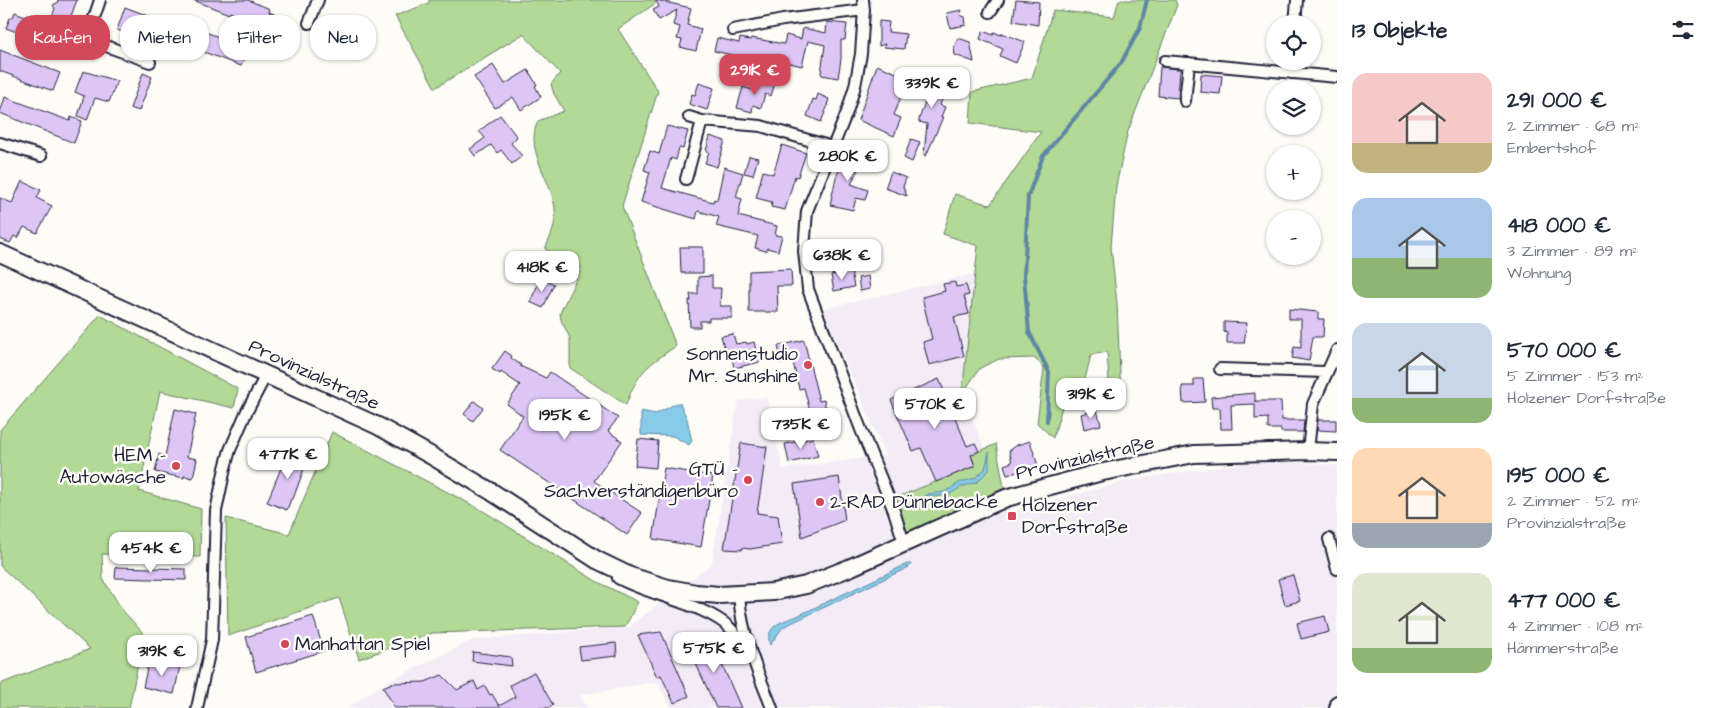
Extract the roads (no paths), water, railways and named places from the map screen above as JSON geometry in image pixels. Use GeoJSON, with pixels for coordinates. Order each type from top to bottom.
{"type":"FeatureCollection","features":[{"type":"Feature","properties":{"kind":"main road","name":"Provinzialstraße"},"geometry":{"type":"LineString","coordinates":[[0,253],[378,426],[430,455],[597,560],[630,576],[668,588],[696,594],[739,595],[773,592],[806,585],[1006,498],[1053,484],[1098,474],[1194,454],[1337,452]]}},
{"type":"Feature","properties":{"kind":"street"},"geometry":{"type":"LineString","coordinates":[[100,0],[87,39],[150,62]]}},
{"type":"Feature","properties":{"kind":"street"},"geometry":{"type":"LineString","coordinates":[[308,24],[318,0]]}},
{"type":"Feature","properties":{"kind":"street"},"geometry":{"type":"LineString","coordinates":[[990,12],[998,0]]}},
{"type":"Feature","properties":{"kind":"street"},"geometry":{"type":"LineString","coordinates":[[1296,15],[1297,0]]}},
{"type":"Feature","properties":{"kind":"street"},"geometry":{"type":"LineString","coordinates":[[733,30],[864,5],[861,54],[855,86],[847,112],[807,210],[804,251],[808,289],[894,512],[904,543]]}},
{"type":"Feature","properties":{"kind":"street"},"geometry":{"type":"LineString","coordinates":[[1165,61],[1337,77]]}},
{"type":"Feature","properties":{"kind":"street"},"geometry":{"type":"LineString","coordinates":[[1185,101],[1189,63]]}},
{"type":"Feature","properties":{"kind":"street"},"geometry":{"type":"LineString","coordinates":[[689,117],[702,121],[761,126],[832,147]]}},
{"type":"Feature","properties":{"kind":"street"},"geometry":{"type":"LineString","coordinates":[[686,179],[702,121]]}},
{"type":"Feature","properties":{"kind":"street"},"geometry":{"type":"LineString","coordinates":[[0,143],[41,156]]}},
{"type":"Feature","properties":{"kind":"street"},"geometry":{"type":"LineString","coordinates":[[1308,451],[1313,404],[1337,350]]}},
{"type":"Feature","properties":{"kind":"street"},"geometry":{"type":"LineString","coordinates":[[1220,369],[1326,372]]}},
{"type":"Feature","properties":{"kind":"street"},"geometry":{"type":"LineString","coordinates":[[197,708],[212,640],[216,511],[230,450],[246,413],[266,375]]}},
{"type":"Feature","properties":{"kind":"street"},"geometry":{"type":"LineString","coordinates":[[1329,539],[1337,569]]}},
{"type":"Feature","properties":{"kind":"street","name":"Provinzialstraße"},"geometry":{"type":"LineString","coordinates":[[597,560],[602,570],[634,586],[701,610],[717,619],[729,628],[752,659]]}},
{"type":"Feature","properties":{"kind":"street"},"geometry":{"type":"LineString","coordinates":[[739,595],[741,618],[752,659],[772,708]]}},
{"type":"Feature","properties":{"kind":"street"},"geometry":{"type":"LineString","coordinates":[[1335,708],[1337,700]]}},
{"type":"Feature","properties":{"kind":"water"},"geometry":{"type":"Polygon","coordinates":[[[680,403],[687,419],[692,441],[689,445],[673,436],[641,435],[641,411],[656,414],[680,403]]]}},
{"type":"Feature","properties":{"kind":"water"},"geometry":{"type":"Polygon","coordinates":[[[989,452],[989,470],[977,482],[961,487],[947,496],[924,496],[945,492],[959,483],[975,478],[985,469],[989,452]]]}},
{"type":"Feature","properties":{"kind":"water"},"geometry":{"type":"Polygon","coordinates":[[[907,564],[911,564],[909,567],[783,627],[770,645],[769,639],[772,629],[780,623],[907,564]]]}},
{"type":"Feature","properties":{"kind":"waterway"},"geometry":{"type":"LineString","coordinates":[[1047,421],[1049,372],[1029,332],[1024,277],[1028,196],[1043,156],[1121,63],[1140,28],[1147,0]]}},
{"type":"Feature","properties":{"kind":"place","name":"Sonnenstudio Mr. Sunshine"},"geometry":{"type":"Point","coordinates":[808,365]}},
{"type":"Feature","properties":{"kind":"place","name":"HEM - Autowäsche"},"geometry":{"type":"Point","coordinates":[176,466]}},
{"type":"Feature","properties":{"kind":"place","name":"GTÜ - Sachverständigenbüro"},"geometry":{"type":"Point","coordinates":[748,480]}},
{"type":"Feature","properties":{"kind":"place","name":"2-RAD Dünnebacke"},"geometry":{"type":"Point","coordinates":[820,502]}},
{"type":"Feature","properties":{"kind":"place","name":"Holzener Dorfstraße"},"geometry":{"type":"Point","coordinates":[1012,516]}},
{"type":"Feature","properties":{"kind":"place","name":"Manhattan Spiel"},"geometry":{"type":"Point","coordinates":[285,644]}}]}
